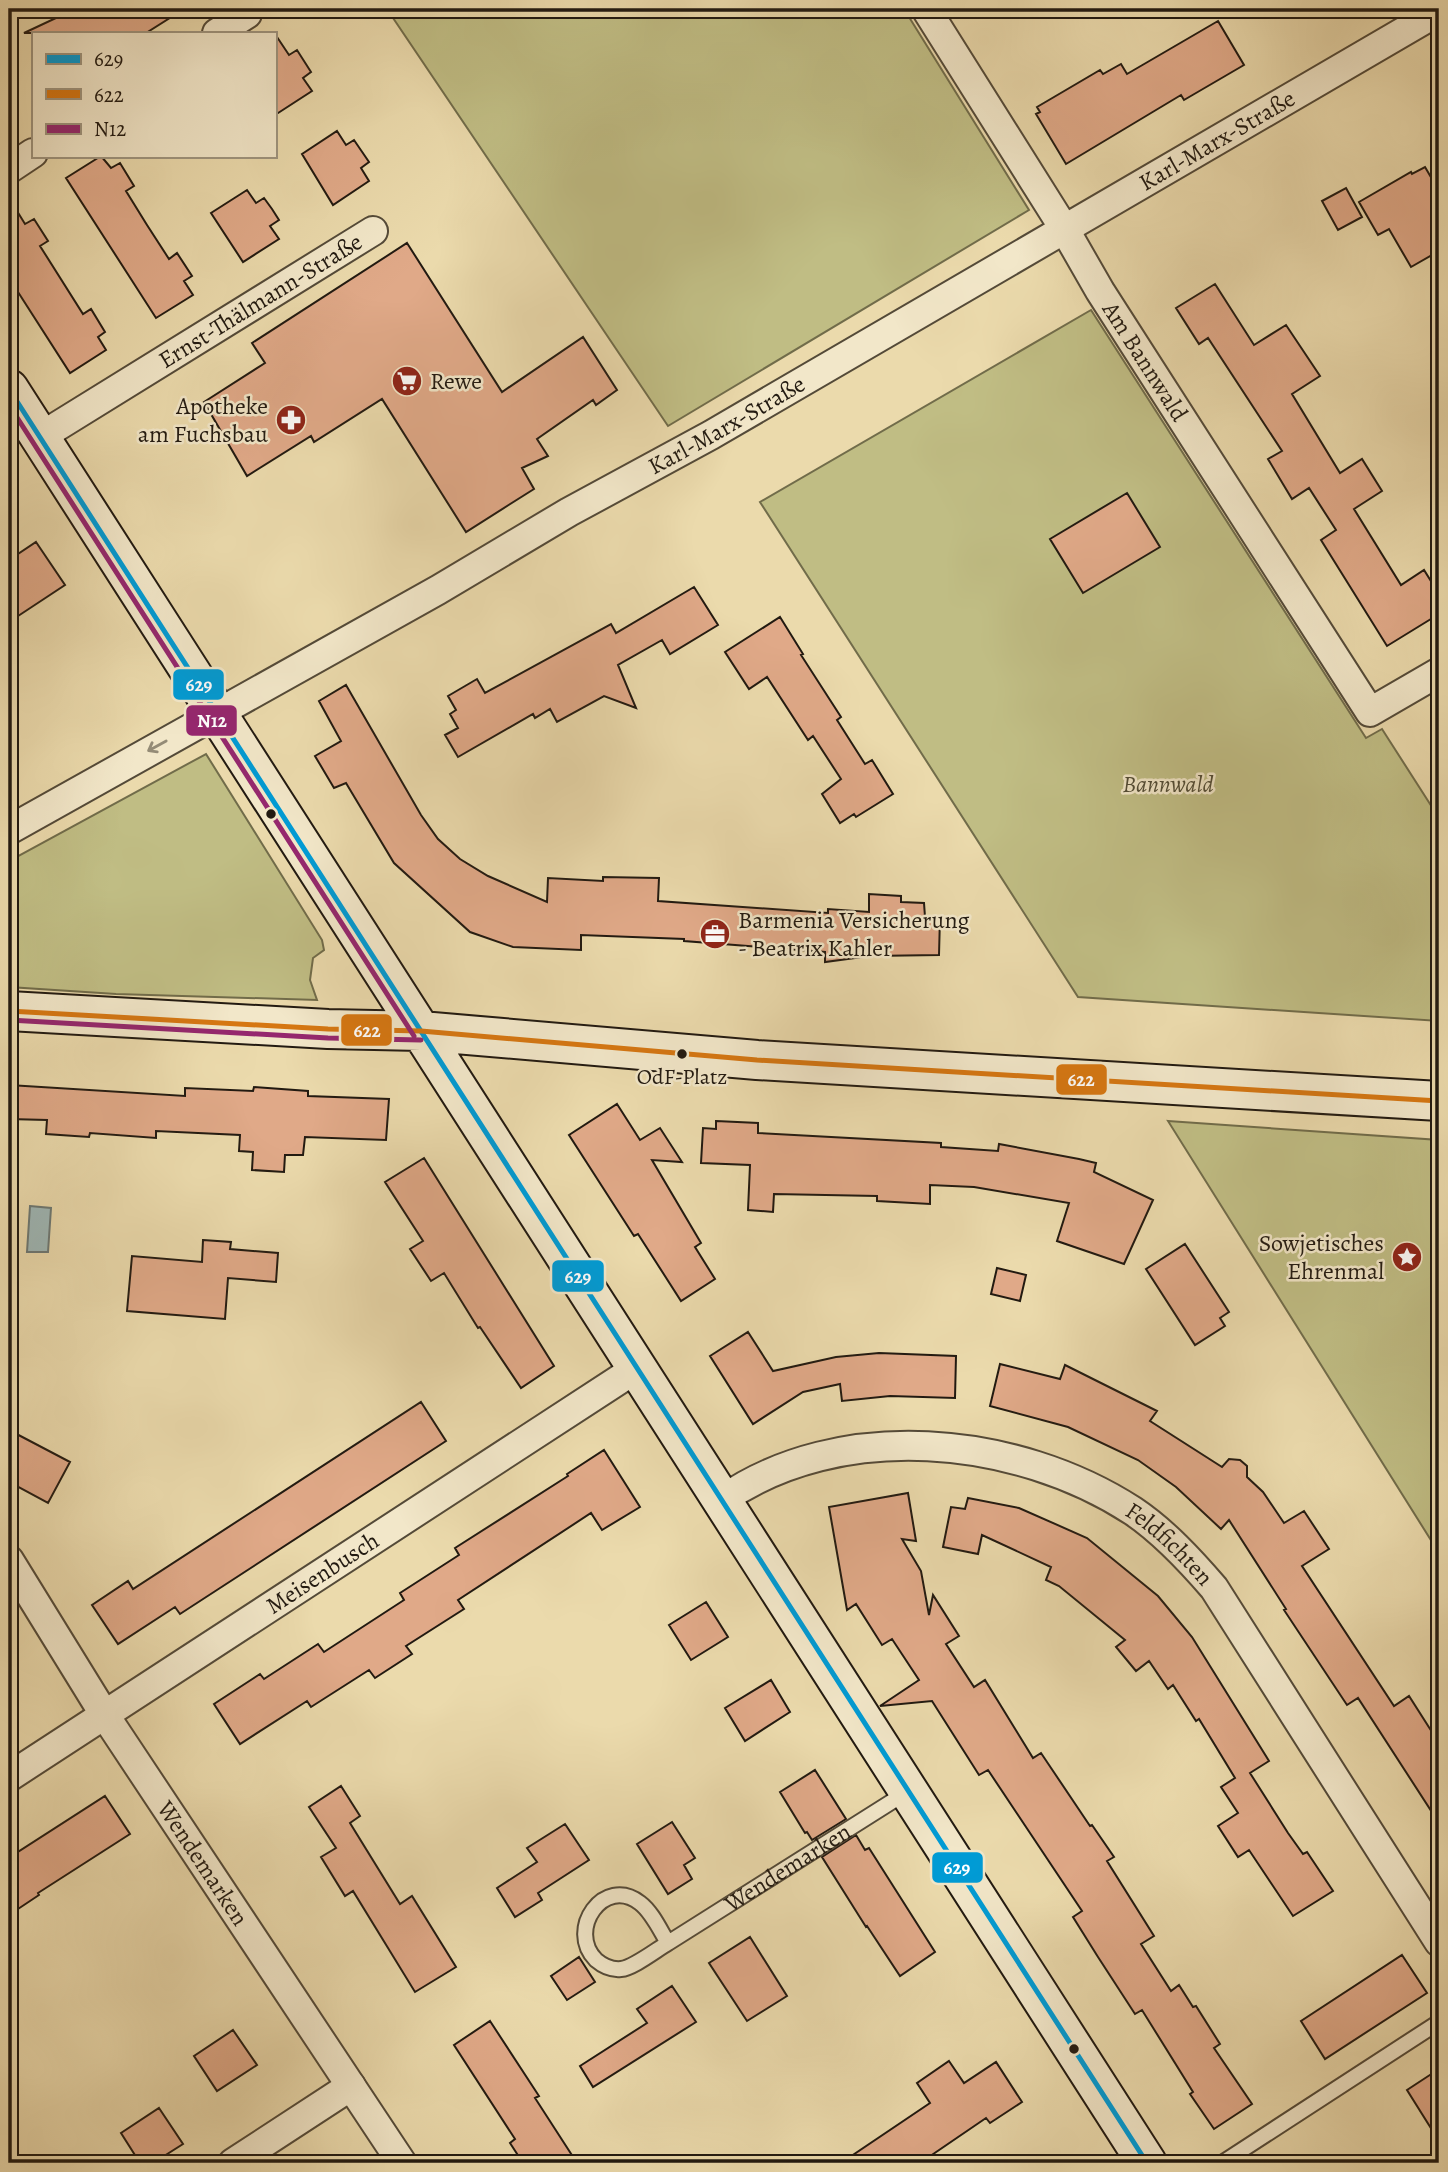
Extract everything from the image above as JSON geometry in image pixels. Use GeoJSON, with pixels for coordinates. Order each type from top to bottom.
{"type":"FeatureCollection","features":[{"type":"Feature","properties":{"kind":"street","name":"Am Bannwald"},"geometry":{"type":"LineString","coordinates":[[926,9],[1065,230],[1100,292],[1370,712],[1439,672]]}},
{"type":"Feature","properties":{"kind":"street","name":"Karl-Marx-Straße"},"geometry":{"type":"LineString","coordinates":[[9,830],[438,590],[569,512],[711,435],[1439,10]]}},
{"type":"Feature","properties":{"kind":"street"},"geometry":{"type":"LineString","coordinates":[[219,32],[247,14]]}},
{"type":"Feature","properties":{"kind":"street"},"geometry":{"type":"LineString","coordinates":[[9,169],[32,154]]}},
{"type":"Feature","properties":{"kind":"street","name":"Ernst-Thälmann-Straße"},"geometry":{"type":"LineString","coordinates":[[40,438],[373,231]]}},
{"type":"Feature","properties":{"kind":"street"},"geometry":{"type":"LineString","coordinates":[[9,389],[1147,2163]]}},
{"type":"Feature","properties":{"kind":"street"},"geometry":{"type":"LineString","coordinates":[[9,1011],[328,1029],[421,1031],[766,1061],[1439,1101]]}},
{"type":"Feature","properties":{"kind":"street","name":"Meisenbusch"},"geometry":{"type":"LineString","coordinates":[[9,1777],[636,1368]]}},
{"type":"Feature","properties":{"kind":"street","name":"Feldfichten"},"geometry":{"type":"LineString","coordinates":[[722,1500],[767,1473],[827,1454],[864,1447],[942,1446],[1059,1473],[1099,1491],[1135,1513],[1167,1538],[1214,1588],[1439,1942]]}},
{"type":"Feature","properties":{"kind":"street","name":"Wendemarken"},"geometry":{"type":"LineString","coordinates":[[9,1560],[104,1714],[402,2163]]}},
{"type":"Feature","properties":{"kind":"street"},"geometry":{"type":"LineString","coordinates":[[233,2163],[351,2086]]}},
{"type":"Feature","properties":{"kind":"lane","name":"Wendemarken"},"geometry":{"type":"LineString","coordinates":[[668,1943],[643,1905],[621,1895],[609,1898],[591,1911],[586,1922],[586,1946],[593,1957],[604,1966],[624,1969],[668,1943],[908,1791]]}},
{"type":"Feature","properties":{"kind":"lane"},"geometry":{"type":"LineString","coordinates":[[1222,2163],[1439,2022]]}},
{"type":"Feature","properties":{"kind":"green space"},"geometry":{"type":"Polygon","coordinates":[[[387,9],[904,9],[1029,210],[668,426],[387,9]]]}},
{"type":"Feature","properties":{"kind":"green space","name":"Bannwald"},"geometry":{"type":"Polygon","coordinates":[[[1091,310],[1366,738],[1382,729],[1439,818],[1439,1021],[1078,997],[760,502],[1091,310]]]}},
{"type":"Feature","properties":{"kind":"green space"},"geometry":{"type":"Polygon","coordinates":[[[206,754],[322,940],[324,950],[313,958],[310,980],[317,1000],[116,994],[9,987],[9,861],[206,754]]]}},
{"type":"Feature","properties":{"kind":"green space"},"geometry":{"type":"Polygon","coordinates":[[[1168,1121],[1439,1140],[1439,1553],[1168,1121]]]}},
{"type":"Feature","properties":{"kind":"water"},"geometry":{"type":"Polygon","coordinates":[[[30,1206],[51,1208],[48,1252],[27,1252],[30,1206]]]}},
{"type":"Feature","properties":{"kind":"building"},"geometry":{"type":"Polygon","coordinates":[[[75,9],[184,9],[148,32],[24,33],[75,9]]]}},
{"type":"Feature","properties":{"kind":"building"},"geometry":{"type":"Polygon","coordinates":[[[1218,21],[1244,65],[1184,100],[1181,95],[1066,164],[1036,114],[1040,112],[1037,107],[1100,70],[1103,74],[1121,64],[1127,74],[1218,21]]]}},
{"type":"Feature","properties":{"kind":"building"},"geometry":{"type":"Polygon","coordinates":[[[276,36],[289,55],[297,50],[311,72],[303,78],[312,91],[276,114],[276,36]]]}},
{"type":"Feature","properties":{"kind":"building"},"geometry":{"type":"Polygon","coordinates":[[[337,131],[346,145],[354,140],[369,162],[361,168],[369,181],[333,205],[302,154],[337,131]]]}},
{"type":"Feature","properties":{"kind":"building"},"geometry":{"type":"Polygon","coordinates":[[[98,158],[103,158],[111,168],[120,163],[134,186],[126,191],[147,225],[169,259],[177,253],[192,276],[184,281],[193,295],[156,318],[66,178],[98,158]]]}},
{"type":"Feature","properties":{"kind":"building"},"geometry":{"type":"Polygon","coordinates":[[[1425,167],[1439,191],[1439,251],[1411,267],[1389,229],[1378,235],[1359,202],[1411,172],[1412,174],[1425,167]]]}},
{"type":"Feature","properties":{"kind":"building"},"geometry":{"type":"Polygon","coordinates":[[[1346,188],[1362,217],[1338,230],[1322,201],[1346,188]]]}},
{"type":"Feature","properties":{"kind":"building"},"geometry":{"type":"Polygon","coordinates":[[[247,190],[256,203],[264,198],[272,209],[279,220],[270,226],[279,239],[243,262],[211,213],[247,190]]]}},
{"type":"Feature","properties":{"kind":"building"},"geometry":{"type":"Polygon","coordinates":[[[9,198],[25,224],[34,219],[48,241],[40,246],[83,314],[91,309],[105,332],[98,337],[106,350],[70,373],[9,278],[9,198]]]}},
{"type":"Feature","properties":{"kind":"building","name":"Rewe"},"geometry":{"type":"Polygon","coordinates":[[[407,243],[502,392],[583,337],[617,390],[596,405],[593,400],[537,439],[548,456],[522,468],[534,489],[466,532],[382,399],[314,442],[311,436],[247,476],[204,402],[265,363],[252,343],[407,243]]]}},
{"type":"Feature","properties":{"kind":"building"},"geometry":{"type":"Polygon","coordinates":[[[1215,284],[1254,345],[1286,325],[1320,376],[1292,394],[1340,473],[1362,459],[1382,491],[1354,509],[1401,585],[1424,570],[1439,594],[1439,614],[1387,646],[1321,540],[1336,530],[1309,488],[1292,499],[1268,459],[1282,451],[1208,338],[1199,344],[1176,308],[1215,284]]]}},
{"type":"Feature","properties":{"kind":"building"},"geometry":{"type":"Polygon","coordinates":[[[1127,493],[1160,547],[1083,593],[1050,539],[1127,493]]]}},
{"type":"Feature","properties":{"kind":"building"},"geometry":{"type":"Polygon","coordinates":[[[36,542],[65,585],[9,622],[9,560],[36,542]]]}},
{"type":"Feature","properties":{"kind":"building"},"geometry":{"type":"Polygon","coordinates":[[[694,587],[718,625],[670,654],[662,640],[618,665],[636,708],[604,696],[557,722],[550,709],[535,718],[533,714],[458,757],[445,735],[458,728],[450,714],[456,710],[448,696],[477,679],[485,693],[611,624],[616,633],[694,587]]]}},
{"type":"Feature","properties":{"kind":"building"},"geometry":{"type":"Polygon","coordinates":[[[780,617],[841,717],[837,720],[865,764],[872,760],[893,794],[856,817],[854,814],[840,823],[822,794],[841,779],[813,736],[808,740],[767,677],[749,689],[725,652],[780,617]]]}},
{"type":"Feature","properties":{"kind":"building"},"geometry":{"type":"Polygon","coordinates":[[[346,685],[421,815],[438,839],[460,859],[488,876],[547,902],[548,878],[603,881],[603,877],[659,878],[658,901],[828,913],[828,909],[869,912],[869,894],[901,896],[901,902],[924,903],[925,917],[940,917],[939,955],[870,956],[825,962],[825,952],[684,939],[581,935],[581,950],[513,947],[470,932],[394,863],[346,783],[334,788],[315,756],[341,741],[319,701],[346,685]]]}},
{"type":"Feature","properties":{"kind":"building"},"geometry":{"type":"Polygon","coordinates":[[[9,1085],[185,1096],[185,1088],[253,1091],[254,1087],[308,1091],[308,1096],[389,1099],[386,1140],[305,1137],[303,1155],[285,1155],[284,1172],[252,1170],[253,1152],[239,1151],[240,1135],[156,1131],[156,1138],[90,1133],[89,1137],[46,1134],[47,1120],[9,1119],[9,1085]]]}},
{"type":"Feature","properties":{"kind":"building"},"geometry":{"type":"Polygon","coordinates":[[[617,1104],[640,1140],[660,1128],[682,1162],[652,1160],[701,1243],[695,1247],[715,1279],[681,1301],[638,1234],[634,1236],[569,1135],[617,1104]]]}},
{"type":"Feature","properties":{"kind":"building"},"geometry":{"type":"Polygon","coordinates":[[[716,1121],[758,1123],[758,1133],[941,1143],[941,1147],[998,1151],[999,1144],[1096,1163],[1094,1172],[1153,1200],[1124,1264],[1057,1241],[1069,1203],[974,1187],[930,1185],[930,1204],[877,1201],[877,1196],[774,1194],[773,1212],[748,1210],[750,1165],[701,1163],[703,1128],[716,1129],[716,1121]]]}},
{"type":"Feature","properties":{"kind":"building"},"geometry":{"type":"Polygon","coordinates":[[[424,1158],[554,1366],[521,1388],[480,1327],[478,1328],[444,1273],[431,1281],[410,1249],[423,1241],[385,1182],[424,1158]]]}},
{"type":"Feature","properties":{"kind":"building"},"geometry":{"type":"Polygon","coordinates":[[[203,1240],[231,1242],[230,1249],[278,1253],[276,1282],[228,1278],[225,1319],[127,1311],[132,1256],[202,1262],[203,1240]]]}},
{"type":"Feature","properties":{"kind":"building"},"geometry":{"type":"Polygon","coordinates":[[[1185,1244],[1229,1312],[1220,1318],[1225,1326],[1195,1345],[1146,1269],[1185,1244]]]}},
{"type":"Feature","properties":{"kind":"building"},"geometry":{"type":"Polygon","coordinates":[[[997,1268],[1026,1275],[1020,1301],[991,1294],[997,1268]]]}},
{"type":"Feature","properties":{"kind":"building"},"geometry":{"type":"Polygon","coordinates":[[[748,1332],[773,1371],[836,1357],[879,1353],[956,1356],[955,1398],[890,1396],[842,1401],[840,1384],[803,1392],[753,1424],[710,1356],[748,1332]]]}},
{"type":"Feature","properties":{"kind":"building"},"geometry":{"type":"Polygon","coordinates":[[[1000,1364],[1060,1379],[1065,1365],[1157,1411],[1150,1421],[1222,1467],[1229,1459],[1240,1460],[1247,1466],[1247,1477],[1263,1492],[1284,1523],[1304,1511],[1329,1549],[1302,1566],[1394,1706],[1409,1696],[1439,1743],[1439,1823],[1358,1698],[1347,1705],[1229,1520],[1221,1529],[1176,1487],[1138,1460],[1068,1427],[990,1406],[1000,1364]]]}},
{"type":"Feature","properties":{"kind":"building"},"geometry":{"type":"Polygon","coordinates":[[[421,1402],[446,1441],[180,1614],[175,1607],[118,1644],[92,1605],[128,1581],[133,1589],[421,1402]]]}},
{"type":"Feature","properties":{"kind":"building"},"geometry":{"type":"Polygon","coordinates":[[[9,1430],[70,1462],[48,1503],[9,1482],[9,1430]]]}},
{"type":"Feature","properties":{"kind":"building"},"geometry":{"type":"Polygon","coordinates":[[[604,1450],[640,1507],[602,1530],[591,1513],[458,1600],[464,1609],[406,1646],[412,1654],[375,1678],[369,1670],[311,1707],[307,1701],[240,1744],[214,1704],[260,1674],[264,1679],[318,1644],[324,1652],[404,1600],[400,1593],[459,1555],[455,1548],[604,1450]]]}},
{"type":"Feature","properties":{"kind":"building"},"geometry":{"type":"Polygon","coordinates":[[[908,1493],[916,1541],[902,1539],[921,1571],[929,1615],[933,1595],[959,1636],[946,1644],[974,1687],[985,1680],[1033,1758],[1041,1753],[1114,1857],[1107,1861],[1154,1936],[1141,1944],[1171,1991],[1179,1985],[1193,2007],[1196,2006],[1220,2044],[1214,2048],[1252,2104],[1214,2129],[1190,2094],[1193,2092],[1142,2010],[1135,2014],[1098,1957],[1073,1917],[1082,1911],[988,1770],[979,1775],[932,1701],[880,1706],[919,1680],[892,1639],[882,1645],[856,1604],[847,1610],[829,1507],[908,1493]]]}},
{"type":"Feature","properties":{"kind":"building"},"geometry":{"type":"Polygon","coordinates":[[[968,1498],[1019,1508],[1087,1538],[1158,1596],[1192,1637],[1269,1761],[1250,1773],[1288,1833],[1303,1854],[1307,1852],[1333,1891],[1293,1916],[1249,1850],[1238,1857],[1218,1826],[1238,1813],[1221,1787],[1235,1778],[1199,1719],[1196,1721],[1173,1685],[1168,1689],[1149,1661],[1136,1671],[1116,1647],[1125,1640],[1059,1586],[1046,1580],[1051,1567],[982,1535],[978,1554],[943,1547],[951,1507],[965,1509],[968,1498]]]}},
{"type":"Feature","properties":{"kind":"building"},"geometry":{"type":"Polygon","coordinates":[[[706,1602],[728,1637],[691,1660],[669,1625],[706,1602]]]}},
{"type":"Feature","properties":{"kind":"building"},"geometry":{"type":"Polygon","coordinates":[[[771,1680],[790,1712],[745,1741],[725,1708],[771,1680]]]}},
{"type":"Feature","properties":{"kind":"building"},"geometry":{"type":"Polygon","coordinates":[[[815,1770],[846,1819],[812,1840],[780,1792],[815,1770]]]}},
{"type":"Feature","properties":{"kind":"building"},"geometry":{"type":"Polygon","coordinates":[[[341,1786],[360,1816],[350,1823],[400,1904],[412,1896],[456,1967],[415,1992],[353,1891],[345,1896],[321,1857],[336,1848],[309,1807],[341,1786]]]}},
{"type":"Feature","properties":{"kind":"building"},"geometry":{"type":"Polygon","coordinates":[[[105,1796],[130,1834],[38,1893],[39,1895],[9,1915],[9,1848],[13,1855],[105,1796]]]}},
{"type":"Feature","properties":{"kind":"building"},"geometry":{"type":"Polygon","coordinates":[[[672,1822],[695,1858],[684,1865],[692,1879],[668,1894],[637,1844],[672,1822]]]}},
{"type":"Feature","properties":{"kind":"building"},"geometry":{"type":"Polygon","coordinates":[[[565,1824],[589,1860],[538,1893],[542,1900],[515,1917],[497,1888],[537,1862],[527,1848],[565,1824]]]}},
{"type":"Feature","properties":{"kind":"building"},"geometry":{"type":"Polygon","coordinates":[[[856,1835],[865,1850],[869,1848],[935,1952],[900,1976],[822,1857],[856,1835]]]}},
{"type":"Feature","properties":{"kind":"building"},"geometry":{"type":"Polygon","coordinates":[[[750,1937],[787,1996],[747,2021],[709,1963],[750,1937]]]}},
{"type":"Feature","properties":{"kind":"building"},"geometry":{"type":"Polygon","coordinates":[[[1402,1955],[1427,1993],[1325,2059],[1301,2021],[1402,1955]]]}},
{"type":"Feature","properties":{"kind":"building"},"geometry":{"type":"Polygon","coordinates":[[[579,1957],[595,1982],[567,2000],[551,1976],[579,1957]]]}},
{"type":"Feature","properties":{"kind":"building"},"geometry":{"type":"Polygon","coordinates":[[[672,1986],[696,2022],[593,2087],[580,2066],[647,2023],[637,2009],[672,1986]]]}},
{"type":"Feature","properties":{"kind":"building"},"geometry":{"type":"Polygon","coordinates":[[[490,2021],[539,2096],[535,2098],[577,2163],[523,2163],[510,2143],[515,2139],[454,2045],[490,2021]]]}},
{"type":"Feature","properties":{"kind":"building"},"geometry":{"type":"Polygon","coordinates":[[[233,2030],[257,2065],[217,2091],[194,2056],[233,2030]]]}},
{"type":"Feature","properties":{"kind":"building"},"geometry":{"type":"Polygon","coordinates":[[[949,2061],[964,2083],[996,2062],[1022,2102],[990,2123],[986,2118],[920,2163],[841,2163],[930,2103],[917,2083],[949,2061]]]}},
{"type":"Feature","properties":{"kind":"building"},"geometry":{"type":"Polygon","coordinates":[[[1439,2069],[1439,2141],[1407,2090],[1439,2069]]]}},
{"type":"Feature","properties":{"kind":"building"},"geometry":{"type":"Polygon","coordinates":[[[159,2108],[183,2144],[153,2163],[140,2163],[121,2133],[159,2108]]]}},
{"type":"Feature","properties":{"kind":"transit line","name":"629"},"geometry":{"type":"LineString","coordinates":[[9,389],[1147,2163]]}},
{"type":"Feature","properties":{"kind":"transit line","name":"N12"},"geometry":{"type":"LineString","coordinates":[[9,405],[414,1036]]}},
{"type":"Feature","properties":{"kind":"transit line","name":"622"},"geometry":{"type":"LineString","coordinates":[[9,1011],[328,1029],[421,1031],[757,1060],[1439,1101]]}},
{"type":"Feature","properties":{"kind":"transit line","name":"N12"},"geometry":{"type":"LineString","coordinates":[[9,1020],[328,1038],[421,1040]]}},
{"type":"Feature","properties":{"kind":"place","name":"Rewe"},"geometry":{"type":"Point","coordinates":[407,381]}},
{"type":"Feature","properties":{"kind":"place","name":"Apotheke am Fuchsbau"},"geometry":{"type":"Point","coordinates":[291,420]}},
{"type":"Feature","properties":{"kind":"place","name":"Barmenia Versicherung - Beatrix Kahler"},"geometry":{"type":"Point","coordinates":[715,934]}},
{"type":"Feature","properties":{"kind":"place","name":"OdF-Platz"},"geometry":{"type":"Point","coordinates":[682,1054]}},
{"type":"Feature","properties":{"kind":"place","name":"Sowjetisches Ehrenmal"},"geometry":{"type":"Point","coordinates":[1407,1257]}}]}
